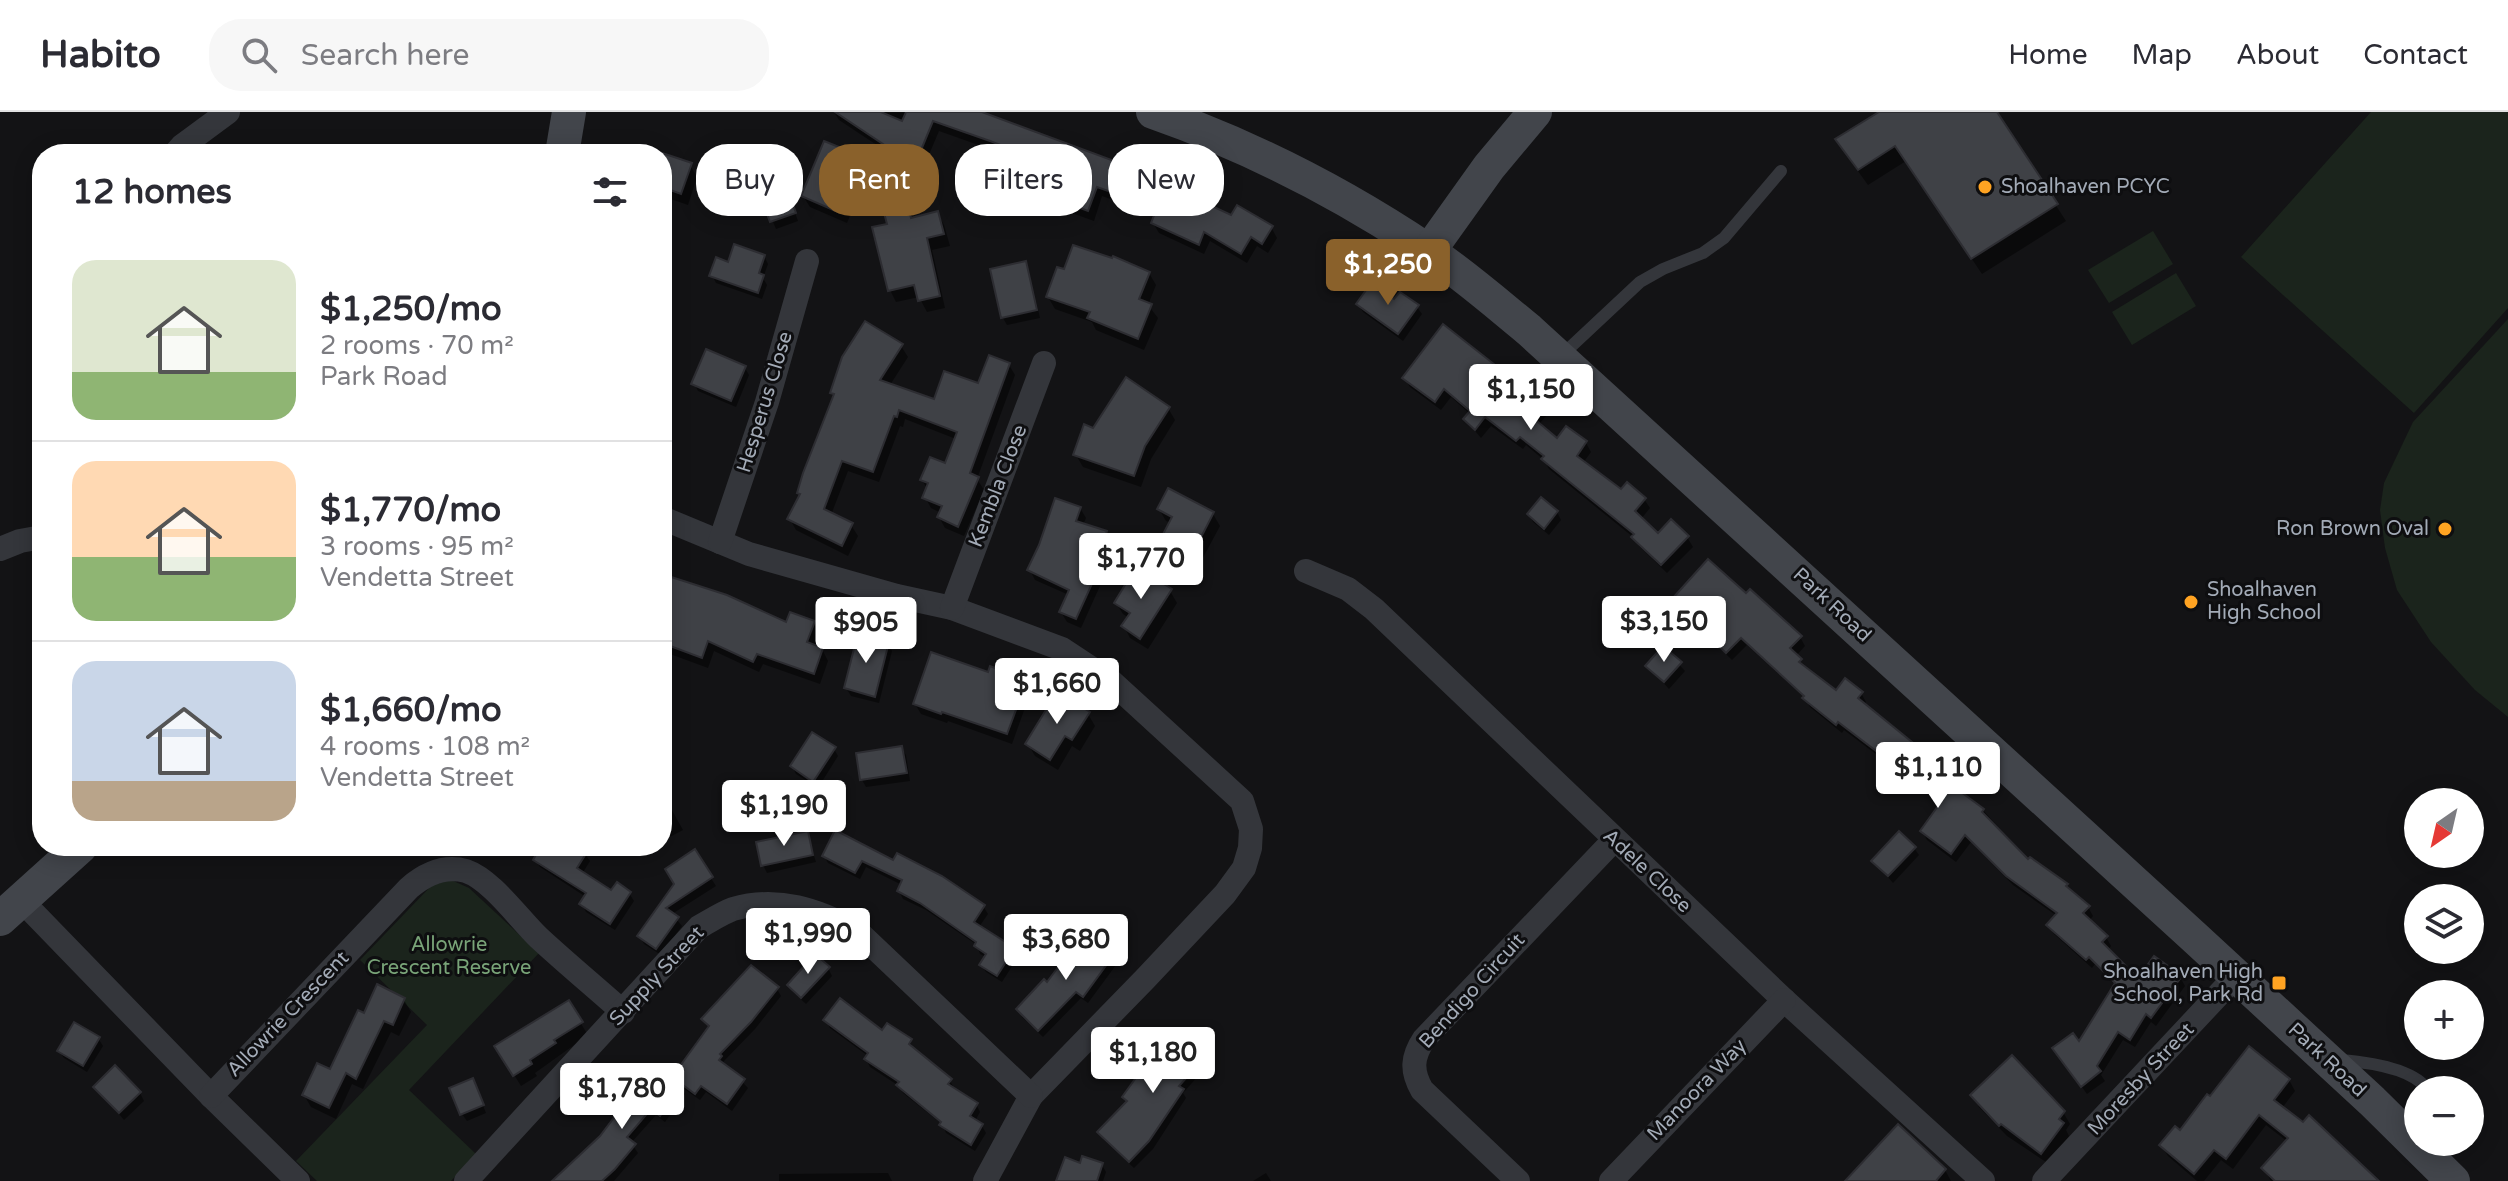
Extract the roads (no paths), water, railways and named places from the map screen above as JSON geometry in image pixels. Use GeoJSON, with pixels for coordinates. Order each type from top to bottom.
{"type":"FeatureCollection","features":[{"type":"Feature","properties":{"kind":"street"},"geometry":{"type":"LineString","coordinates":[[185,144],[228,112]]}},
{"type":"Feature","properties":{"kind":"street"},"geometry":{"type":"LineString","coordinates":[[564,144],[569,112]]}},
{"type":"Feature","properties":{"kind":"street","name":"Park Road"},"geometry":{"type":"LineString","coordinates":[[1153,112],[1307,178],[1429,251],[1560,357],[2404,1128]]}},
{"type":"Feature","properties":{"kind":"street"},"geometry":{"type":"LineString","coordinates":[[1429,251],[1489,167],[1535,112]]}},
{"type":"Feature","properties":{"kind":"street","name":"Hesperus Close"},"geometry":{"type":"LineString","coordinates":[[720,542],[767,402],[807,261]]}},
{"type":"Feature","properties":{"kind":"street","name":"Kembla Close"},"geometry":{"type":"LineString","coordinates":[[952,608],[1044,363]]}},
{"type":"Feature","properties":{"kind":"street"},"geometry":{"type":"LineString","coordinates":[[672,522],[749,554],[897,596],[952,608],[1062,649],[1112,682],[1242,801],[1251,829],[1244,868],[1225,894],[1031,1096],[985,1181]]}},
{"type":"Feature","properties":{"kind":"street"},"geometry":{"type":"LineString","coordinates":[[0,549],[32,539]]}},
{"type":"Feature","properties":{"kind":"street","name":"Adele Close"},"geometry":{"type":"LineString","coordinates":[[1306,571],[1348,589],[1374,609],[1973,1178]]}},
{"type":"Feature","properties":{"kind":"street","name":"Bendigo Circuit"},"geometry":{"type":"LineString","coordinates":[[1518,1181],[1422,1090],[1416,1080],[1414,1059],[1418,1048],[1434,1028],[1614,840]]}},
{"type":"Feature","properties":{"kind":"street"},"geometry":{"type":"LineString","coordinates":[[70,856],[11,910],[298,1181]]}},
{"type":"Feature","properties":{"kind":"street","name":"Allowrie Crescent"},"geometry":{"type":"LineString","coordinates":[[211,1096],[409,888],[423,876],[438,871],[464,871],[483,881],[537,936],[623,1012]]}},
{"type":"Feature","properties":{"kind":"street","name":"Supply Street"},"geometry":{"type":"LineString","coordinates":[[466,1181],[699,927],[733,909],[780,903],[823,913],[857,931],[1031,1096]]}},
{"type":"Feature","properties":{"kind":"street","name":"Moresby Street"},"geometry":{"type":"LineString","coordinates":[[2044,1181],[2236,976]]}},
{"type":"Feature","properties":{"kind":"street","name":"Manoora Way"},"geometry":{"type":"LineString","coordinates":[[1611,1181],[1784,1000]]}},
{"type":"Feature","properties":{"kind":"street","name":"Park Road"},"geometry":{"type":"LineString","coordinates":[[2431,1156],[2453,1181]]}},
{"type":"Feature","properties":{"kind":"lane"},"geometry":{"type":"LineString","coordinates":[[1560,357],[1640,282],[1703,253],[1724,238],[1781,171]]}},
{"type":"Feature","properties":{"kind":"lane"},"geometry":{"type":"LineString","coordinates":[[2325,1059],[2363,1061],[2413,1076]]}},
{"type":"Feature","properties":{"kind":"place","name":"Shoalhaven PCYC"},"geometry":{"type":"Point","coordinates":[1985,187]}},
{"type":"Feature","properties":{"kind":"place","name":"Ron Brown Oval"},"geometry":{"type":"Point","coordinates":[2445,529]}},
{"type":"Feature","properties":{"kind":"place","name":"Shoalhaven High School"},"geometry":{"type":"Point","coordinates":[2191,602]}},
{"type":"Feature","properties":{"kind":"place","name":"Shoalhaven High School, Park Rd"},"geometry":{"type":"Point","coordinates":[2279,983]}},
{"type":"Feature","properties":{"kind":"park label","name":"Allowrie Crescent Reserve"},"geometry":{"type":"Point","coordinates":[449,956]}}]}
